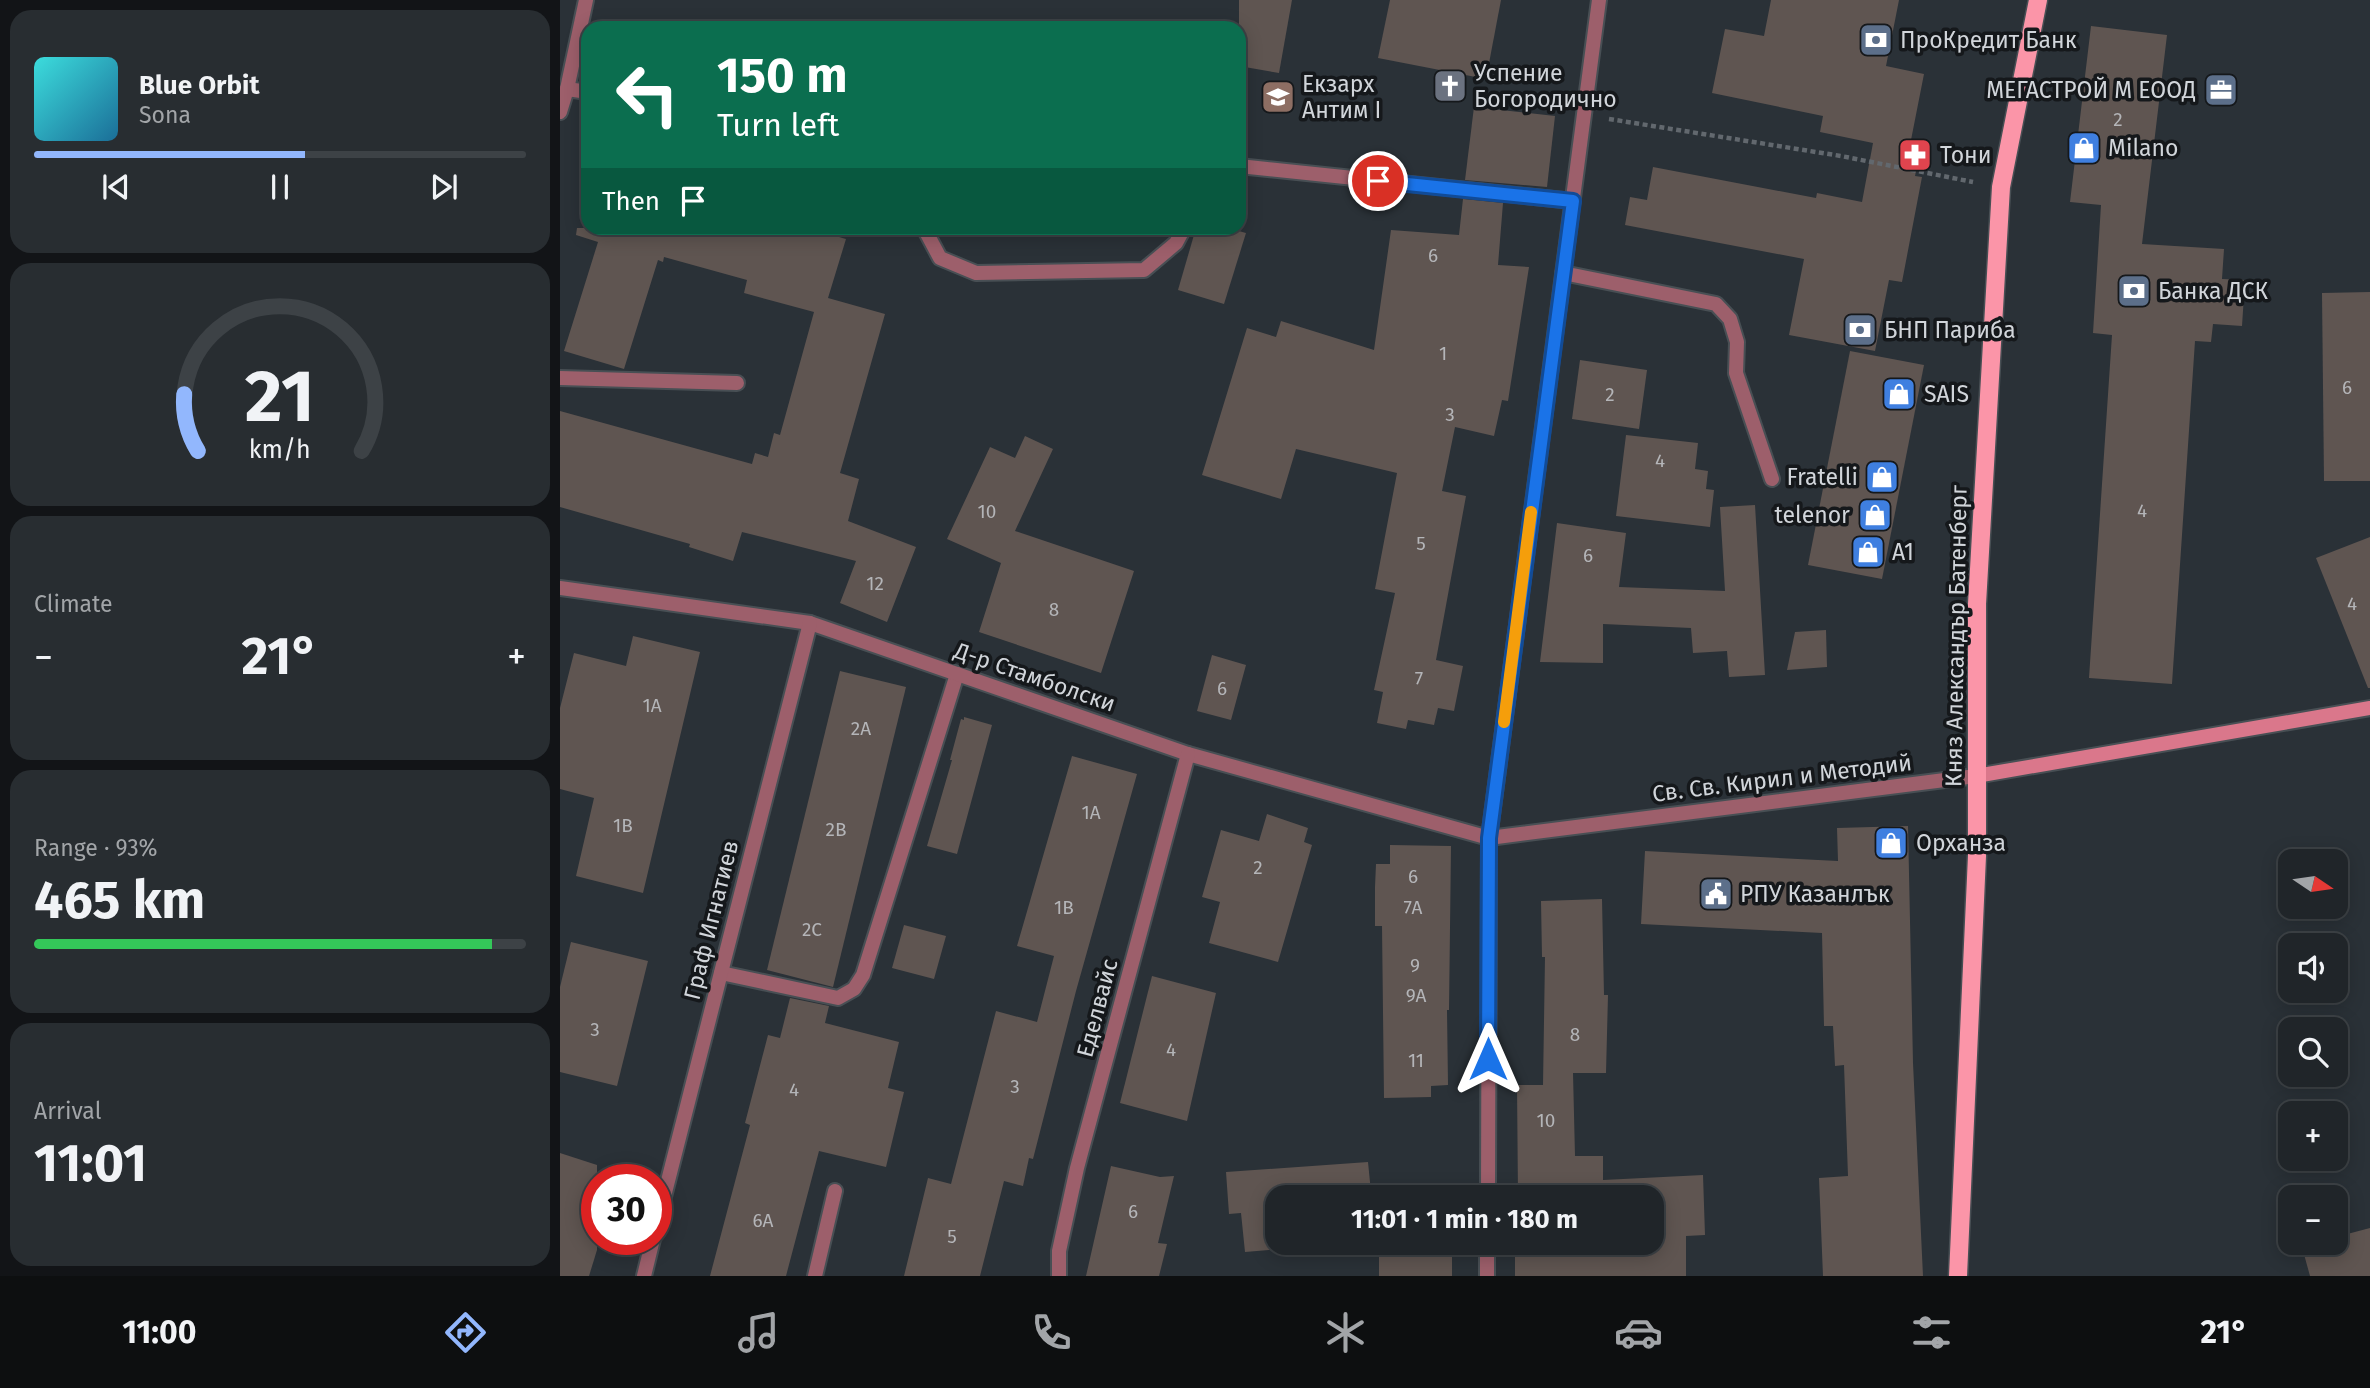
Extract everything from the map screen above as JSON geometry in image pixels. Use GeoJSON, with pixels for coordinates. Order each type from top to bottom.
{"type":"FeatureCollection","features":[{"type":"Feature","properties":{"kind":"main road","name":"Княз Александър Батенберг"},"geometry":{"type":"LineString","coordinates":[[1958,1276],[1977,856],[1977,604],[2001,187],[2038,0]]}},
{"type":"Feature","properties":{"kind":"main road","name":"Св. Св. Кирил и Методий"},"geometry":{"type":"LineString","coordinates":[[1976,776],[2370,708]]}},
{"type":"Feature","properties":{"kind":"street"},"geometry":{"type":"LineString","coordinates":[[582,21],[586,0]]}},
{"type":"Feature","properties":{"kind":"street"},"geometry":{"type":"LineString","coordinates":[[1488,1185],[1489,838],[1600,0]]}},
{"type":"Feature","properties":{"kind":"street"},"geometry":{"type":"LineString","coordinates":[[560,112],[581,23]]}},
{"type":"Feature","properties":{"kind":"street"},"geometry":{"type":"LineString","coordinates":[[567,89],[581,91]]}},
{"type":"Feature","properties":{"kind":"street"},"geometry":{"type":"LineString","coordinates":[[1246,167],[1573,201]]}},
{"type":"Feature","properties":{"kind":"street"},"geometry":{"type":"LineString","coordinates":[[928,235],[940,258],[976,273],[1144,270],[1176,243],[1180,235]]}},
{"type":"Feature","properties":{"kind":"street"},"geometry":{"type":"LineString","coordinates":[[1563,273],[1716,304],[1730,319],[1737,342],[1736,373],[1772,479]]}},
{"type":"Feature","properties":{"kind":"street"},"geometry":{"type":"LineString","coordinates":[[560,377],[737,383]]}},
{"type":"Feature","properties":{"kind":"street","name":"Д-р Стамболски"},"geometry":{"type":"LineString","coordinates":[[560,588],[810,623],[1188,754],[1489,838]]}},
{"type":"Feature","properties":{"kind":"street","name":"Граф Игнатиев"},"geometry":{"type":"LineString","coordinates":[[672,1165],[810,623]]}},
{"type":"Feature","properties":{"kind":"street"},"geometry":{"type":"LineString","coordinates":[[721,973],[838,998],[855,989],[863,975],[957,674]]}},
{"type":"Feature","properties":{"kind":"street","name":"Еделвайс"},"geometry":{"type":"LineString","coordinates":[[1059,1276],[1059,1251],[1077,1168],[1188,754]]}},
{"type":"Feature","properties":{"kind":"street","name":"Св. Св. Кирил и Методий"},"geometry":{"type":"LineString","coordinates":[[1489,838],[1976,776]]}},
{"type":"Feature","properties":{"kind":"street"},"geometry":{"type":"LineString","coordinates":[[815,1276],[835,1191]]}},
{"type":"Feature","properties":{"kind":"street"},"geometry":{"type":"LineString","coordinates":[[644,1276],[649,1255]]}},
{"type":"Feature","properties":{"kind":"street"},"geometry":{"type":"LineString","coordinates":[[1487,1255],[1487,1276]]}},
{"type":"Feature","properties":{"kind":"path"},"geometry":{"type":"LineString","coordinates":[[1585,115],[1841,156],[2001,187]]}},
{"type":"Feature","properties":{"kind":"building"},"geometry":{"type":"Polygon","coordinates":[[[1239,0],[1292,0],[1279,73],[1246,67],[1246,21],[1239,21],[1239,0]]]}},
{"type":"Feature","properties":{"kind":"building"},"geometry":{"type":"Polygon","coordinates":[[[1390,0],[1501,0],[1486,79],[1378,58],[1390,0]]]}},
{"type":"Feature","properties":{"kind":"building"},"geometry":{"type":"Polygon","coordinates":[[[1771,0],[1899,0],[1886,66],[1924,74],[1911,140],[1922,142],[1915,176],[1922,177],[1902,282],[1889,280],[1875,351],[1789,335],[1804,259],[1625,225],[1630,197],[1647,200],[1653,167],[1816,198],[1817,193],[1862,202],[1873,143],[1820,132],[1823,116],[1712,93],[1725,29],[1764,36],[1771,0]]]}},
{"type":"Feature","properties":{"kind":"building"},"geometry":{"type":"Polygon","coordinates":[[[2091,26],[2167,35],[2142,244],[2224,249],[2222,279],[2245,280],[2242,326],[2213,324],[2211,342],[2195,341],[2172,684],[2089,678],[2112,335],[2093,333],[2101,205],[2070,202],[2091,26]]]}},
{"type":"Feature","properties":{"kind":"building"},"geometry":{"type":"Polygon","coordinates":[[[1474,107],[1555,116],[1547,187],[1465,180],[1474,107]]]}},
{"type":"Feature","properties":{"kind":"building"},"geometry":{"type":"Polygon","coordinates":[[[1463,199],[1503,203],[1498,265],[1529,267],[1508,401],[1502,400],[1494,436],[1455,427],[1442,491],[1466,496],[1436,660],[1463,666],[1454,711],[1438,708],[1434,725],[1408,720],[1406,729],[1377,723],[1383,692],[1374,690],[1395,593],[1375,589],[1397,473],[1296,449],[1281,499],[1202,475],[1247,328],[1276,337],[1281,321],[1374,350],[1391,230],[1459,235],[1463,199]]]}},
{"type":"Feature","properties":{"kind":"building"},"geometry":{"type":"Polygon","coordinates":[[[577,228],[581,228],[581,235],[832,235],[846,239],[828,298],[885,314],[840,473],[859,479],[848,521],[916,547],[887,622],[840,603],[856,561],[742,532],[733,561],[689,547],[690,544],[560,507],[560,411],[752,464],[755,453],[768,457],[774,433],[780,435],[814,312],[744,293],[747,280],[664,257],[663,262],[658,260],[624,369],[564,351],[598,242],[576,235],[577,228]]]}},
{"type":"Feature","properties":{"kind":"building"},"geometry":{"type":"Polygon","coordinates":[[[1194,235],[1245,235],[1224,304],[1178,290],[1194,235]]]}},
{"type":"Feature","properties":{"kind":"building"},"geometry":{"type":"Polygon","coordinates":[[[2370,292],[2370,481],[2324,481],[2322,293],[2370,292]]]}},
{"type":"Feature","properties":{"kind":"building"},"geometry":{"type":"Polygon","coordinates":[[[1850,351],[1924,365],[1882,579],[1808,565],[1850,351]]]}},
{"type":"Feature","properties":{"kind":"building"},"geometry":{"type":"Polygon","coordinates":[[[1580,360],[1647,370],[1639,429],[1572,419],[1580,360]]]}},
{"type":"Feature","properties":{"kind":"building"},"geometry":{"type":"Polygon","coordinates":[[[1626,435],[1698,443],[1695,469],[1708,471],[1706,489],[1714,490],[1710,527],[1616,516],[1626,435]]]}},
{"type":"Feature","properties":{"kind":"building"},"geometry":{"type":"Polygon","coordinates":[[[1025,436],[1053,449],[1015,531],[1134,571],[1101,673],[979,632],[1001,563],[947,539],[990,447],[1015,458],[1025,436]]]}},
{"type":"Feature","properties":{"kind":"building"},"geometry":{"type":"Polygon","coordinates":[[[1755,505],[1765,675],[1729,677],[1727,651],[1693,653],[1691,628],[1603,624],[1603,663],[1540,662],[1557,523],[1626,533],[1619,587],[1725,591],[1720,507],[1755,505]]]}},
{"type":"Feature","properties":{"kind":"building"},"geometry":{"type":"Polygon","coordinates":[[[2370,537],[2370,688],[2368,688],[2316,558],[2370,537]]]}},
{"type":"Feature","properties":{"kind":"building"},"geometry":{"type":"Polygon","coordinates":[[[1826,630],[1827,667],[1787,670],[1795,632],[1826,630]]]}},
{"type":"Feature","properties":{"kind":"building"},"geometry":{"type":"Polygon","coordinates":[[[633,636],[700,652],[643,893],[576,876],[594,798],[560,789],[560,708],[574,653],[626,666],[633,636]]]}},
{"type":"Feature","properties":{"kind":"building"},"geometry":{"type":"Polygon","coordinates":[[[1212,655],[1246,665],[1231,720],[1197,711],[1212,655]]]}},
{"type":"Feature","properties":{"kind":"building"},"geometry":{"type":"Polygon","coordinates":[[[840,671],[906,687],[833,987],[767,970],[840,671]]]}},
{"type":"Feature","properties":{"kind":"building"},"geometry":{"type":"Polygon","coordinates":[[[964,717],[992,725],[957,854],[927,846],[961,719],[964,720],[964,717]]]}},
{"type":"Feature","properties":{"kind":"building"},"geometry":{"type":"Polygon","coordinates":[[[1072,756],[1137,774],[1076,991],[1033,1159],[1029,1158],[1023,1186],[1004,1181],[980,1276],[904,1276],[928,1178],[951,1184],[996,1011],[1037,1022],[1054,956],[1017,946],[1072,756]]]}},
{"type":"Feature","properties":{"kind":"building"},"geometry":{"type":"Polygon","coordinates":[[[1267,814],[1308,828],[1304,842],[1312,845],[1278,962],[1209,943],[1220,902],[1202,897],[1221,830],[1259,841],[1267,814]]]}},
{"type":"Feature","properties":{"kind":"building"},"geometry":{"type":"Polygon","coordinates":[[[1908,826],[1913,1063],[1923,1276],[1823,1276],[1819,1178],[1848,1176],[1844,1065],[1835,1066],[1833,1026],[1824,1026],[1822,933],[1641,924],[1645,851],[1838,861],[1837,828],[1908,826]]]}},
{"type":"Feature","properties":{"kind":"building"},"geometry":{"type":"Polygon","coordinates":[[[1390,845],[1451,846],[1448,1085],[1431,1086],[1431,1097],[1384,1098],[1382,926],[1375,926],[1375,887],[1376,864],[1390,864],[1390,845]]]}},
{"type":"Feature","properties":{"kind":"building"},"geometry":{"type":"Polygon","coordinates":[[[1602,899],[1604,995],[1608,995],[1606,1073],[1573,1073],[1575,1156],[1603,1156],[1603,1180],[1703,1175],[1705,1235],[1686,1236],[1686,1276],[1515,1276],[1515,1255],[1664,1255],[1664,1185],[1518,1185],[1517,1085],[1543,1085],[1545,957],[1542,957],[1541,901],[1602,899]]]}},
{"type":"Feature","properties":{"kind":"building"},"geometry":{"type":"Polygon","coordinates":[[[904,925],[946,936],[934,979],[892,968],[904,925]]]}},
{"type":"Feature","properties":{"kind":"building"},"geometry":{"type":"Polygon","coordinates":[[[571,942],[648,961],[617,1086],[560,1072],[560,987],[571,942]]]}},
{"type":"Feature","properties":{"kind":"building"},"geometry":{"type":"Polygon","coordinates":[[[1152,976],[1216,993],[1187,1121],[1120,1103],[1152,976]]]}},
{"type":"Feature","properties":{"kind":"building"},"geometry":{"type":"Polygon","coordinates":[[[790,998],[829,1006],[825,1023],[899,1042],[888,1088],[904,1092],[886,1167],[819,1151],[786,1276],[710,1276],[750,1125],[745,1123],[768,1035],[780,1038],[790,998]]]}},
{"type":"Feature","properties":{"kind":"building"},"geometry":{"type":"Polygon","coordinates":[[[560,1153],[594,1164],[581,1164],[581,1255],[595,1255],[589,1276],[560,1276],[560,1153]]]}},
{"type":"Feature","properties":{"kind":"building"},"geometry":{"type":"Polygon","coordinates":[[[1368,1162],[1370,1185],[1265,1185],[1265,1250],[1245,1252],[1241,1213],[1229,1214],[1226,1172],[1368,1162]]]}},
{"type":"Feature","properties":{"kind":"building"},"geometry":{"type":"Polygon","coordinates":[[[1111,1166],[1160,1177],[1174,1176],[1158,1243],[1167,1244],[1159,1276],[1086,1276],[1111,1166]]]}},
{"type":"Feature","properties":{"kind":"building"},"geometry":{"type":"Polygon","coordinates":[[[2370,1228],[2370,1276],[2310,1276],[2304,1255],[2348,1255],[2348,1234],[2370,1228]]]}},
{"type":"Feature","properties":{"kind":"building"},"geometry":{"type":"Polygon","coordinates":[[[1379,1255],[1452,1255],[1452,1276],[1379,1276],[1379,1255]]]}},
{"type":"Feature","properties":{"kind":"slow traffic"},"geometry":{"type":"LineString","coordinates":[[1504,722],[1531,512]]}},
{"type":"Feature","properties":{"kind":"place","name":"ПроКредит Банк"},"geometry":{"type":"Point","coordinates":[1876,40]}},
{"type":"Feature","properties":{"kind":"place","name":"Успение Богородично"},"geometry":{"type":"Point","coordinates":[1450,86]}},
{"type":"Feature","properties":{"kind":"place","name":"МЕГАСТРОЙ М ЕООД"},"geometry":{"type":"Point","coordinates":[2221,90]}},
{"type":"Feature","properties":{"kind":"place","name":"Екзарх Антим I"},"geometry":{"type":"Point","coordinates":[1278,97]}},
{"type":"Feature","properties":{"kind":"place","name":"Milano"},"geometry":{"type":"Point","coordinates":[2084,148]}},
{"type":"Feature","properties":{"kind":"place","name":"Тони"},"geometry":{"type":"Point","coordinates":[1915,155]}},
{"type":"Feature","properties":{"kind":"place","name":"Банка ДСК"},"geometry":{"type":"Point","coordinates":[2134,291]}},
{"type":"Feature","properties":{"kind":"place","name":"БНП Париба"},"geometry":{"type":"Point","coordinates":[1860,330]}},
{"type":"Feature","properties":{"kind":"place","name":"SAIS"},"geometry":{"type":"Point","coordinates":[1899,394]}},
{"type":"Feature","properties":{"kind":"place","name":"Fratelli"},"geometry":{"type":"Point","coordinates":[1882,477]}},
{"type":"Feature","properties":{"kind":"place","name":"telenor"},"geometry":{"type":"Point","coordinates":[1875,515]}},
{"type":"Feature","properties":{"kind":"place","name":"A1"},"geometry":{"type":"Point","coordinates":[1868,552]}},
{"type":"Feature","properties":{"kind":"place","name":"Орханза"},"geometry":{"type":"Point","coordinates":[1891,843]}},
{"type":"Feature","properties":{"kind":"place","name":"РПУ Казанлък"},"geometry":{"type":"Point","coordinates":[1716,894]}},
{"type":"Feature","properties":{"kind":"route"},"geometry":{"type":"LineString","coordinates":[[1378,181],[1573,201],[1489,838],[1488,1059]]}}]}
